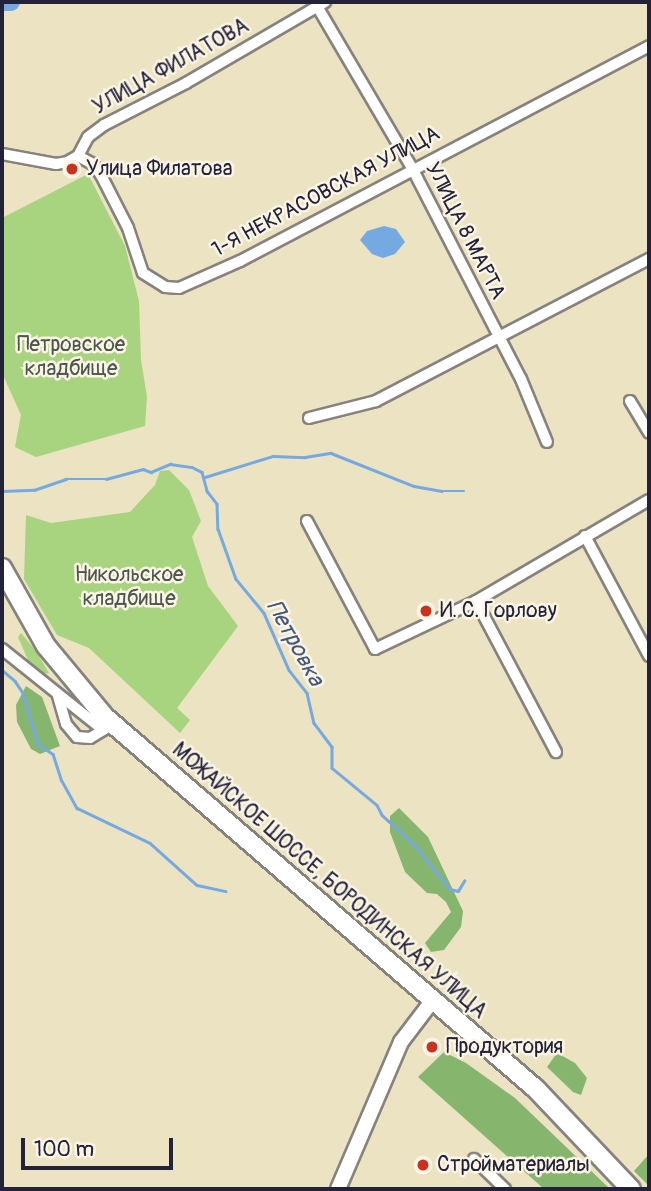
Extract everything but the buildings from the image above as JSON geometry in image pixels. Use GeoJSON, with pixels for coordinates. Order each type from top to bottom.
{"type":"FeatureCollection","features":[{"type":"Feature","properties":{"kind":"main road","name":"МОЖАЙСКОЕ ШОССЕ, БОРОДИНСКАЯ УЛИЦА"},"geometry":{"type":"LineString","coordinates":[[2,568],[35,630],[107,726],[550,1102],[628,1188]]}},
{"type":"Feature","properties":{"kind":"street","name":"УЛИЦА ФИЛАТОВА"},"geometry":{"type":"LineString","coordinates":[[78,156],[88,137],[104,125],[186,83],[321,4]]}},
{"type":"Feature","properties":{"kind":"street","name":"УЛИЦА 8 МАРТА"},"geometry":{"type":"LineString","coordinates":[[321,4],[412,168],[521,379],[547,442]]}},
{"type":"Feature","properties":{"kind":"street","name":"1-Я НЕКРАСОВСКАЯ УЛИЦА"},"geometry":{"type":"LineString","coordinates":[[78,156],[93,164],[101,175],[128,228],[143,273],[165,287],[179,288],[240,261],[412,168],[649,46]]}},
{"type":"Feature","properties":{"kind":"street"},"geometry":{"type":"LineString","coordinates":[[2,154],[56,164],[78,156]]}},
{"type":"Feature","properties":{"kind":"street"},"geometry":{"type":"LineString","coordinates":[[309,418],[376,401],[649,259]]}},
{"type":"Feature","properties":{"kind":"street"},"geometry":{"type":"LineString","coordinates":[[630,401],[649,433]]}},
{"type":"Feature","properties":{"kind":"street"},"geometry":{"type":"LineString","coordinates":[[307,521],[375,649],[476,601],[649,500]]}},
{"type":"Feature","properties":{"kind":"street"},"geometry":{"type":"LineString","coordinates":[[585,536],[649,656]]}},
{"type":"Feature","properties":{"kind":"street"},"geometry":{"type":"LineString","coordinates":[[476,601],[556,752]]}},
{"type":"Feature","properties":{"kind":"street"},"geometry":{"type":"LineString","coordinates":[[2,649],[58,696],[107,726],[86,739],[73,735],[65,724],[58,696]]}},
{"type":"Feature","properties":{"kind":"street"},"geometry":{"type":"LineString","coordinates":[[338,1189],[401,1042],[433,1000]]}},
{"type":"Feature","properties":{"kind":"street"},"geometry":{"type":"LineString","coordinates":[[474,1159],[505,1189]]}},
{"type":"Feature","properties":{"kind":"green space","name":"Петровское кладбище"},"geometry":{"type":"Polygon","coordinates":[[[88,174],[125,246],[139,301],[141,360],[147,397],[145,426],[36,457],[15,447],[21,415],[2,373],[2,218],[88,174]]]}},
{"type":"Feature","properties":{"kind":"green space","name":"Никольское кладбище"},"geometry":{"type":"Polygon","coordinates":[[[169,470],[189,490],[201,521],[192,537],[208,586],[238,626],[177,708],[190,720],[180,733],[89,648],[57,635],[24,579],[26,515],[51,523],[130,512],[155,485],[160,471],[169,470]]]}},
{"type":"Feature","properties":{"kind":"green space"},"geometry":{"type":"Polygon","coordinates":[[[21,633],[49,673],[44,674],[28,660],[18,637],[21,633]]]}},
{"type":"Feature","properties":{"kind":"green space"},"geometry":{"type":"Polygon","coordinates":[[[26,686],[42,697],[60,746],[40,754],[31,749],[17,722],[16,705],[26,686]]]}},
{"type":"Feature","properties":{"kind":"green space"},"geometry":{"type":"Polygon","coordinates":[[[399,808],[428,837],[463,911],[461,927],[444,950],[431,952],[425,943],[451,912],[446,902],[437,894],[427,893],[405,872],[390,832],[390,816],[399,808]]]}},
{"type":"Feature","properties":{"kind":"green space"},"geometry":{"type":"Polygon","coordinates":[[[444,1052],[466,1063],[515,1098],[610,1189],[544,1189],[418,1077],[444,1052]]]}},
{"type":"Feature","properties":{"kind":"green space"},"geometry":{"type":"Polygon","coordinates":[[[557,1053],[575,1063],[587,1078],[581,1095],[573,1092],[547,1067],[557,1053]]]}},
{"type":"Feature","properties":{"kind":"green space"},"geometry":{"type":"Polygon","coordinates":[[[649,1154],[649,1186],[634,1171],[649,1154]]]}},
{"type":"Feature","properties":{"kind":"water"},"geometry":{"type":"Polygon","coordinates":[[[384,226],[396,229],[405,242],[395,254],[383,258],[372,254],[360,240],[367,231],[384,226]]]}},
{"type":"Feature","properties":{"kind":"waterway"},"geometry":{"type":"LineString","coordinates":[[3,2],[11,2]]}},
{"type":"Feature","properties":{"kind":"waterway"},"geometry":{"type":"LineString","coordinates":[[205,477],[273,456],[305,457],[331,453],[414,486],[442,491],[464,491]]}},
{"type":"Feature","properties":{"kind":"waterway","name":"Петровка"},"geometry":{"type":"LineString","coordinates":[[2,491],[34,490],[66,479],[106,479],[143,469],[151,472],[170,464],[192,467],[202,472],[207,491],[217,504],[218,529],[236,579],[264,613],[289,670],[307,693],[314,723],[332,747],[332,768],[377,805],[382,815],[416,846],[450,889],[458,891],[464,881]]}},
{"type":"Feature","properties":{"kind":"waterway"},"geometry":{"type":"LineString","coordinates":[[2,670],[15,681],[23,693],[38,744],[53,754],[62,781],[77,808],[150,843],[197,885],[225,891]]}},
{"type":"Feature","properties":{"kind":"place","name":"Улица Филатова"},"geometry":{"type":"Point","coordinates":[72,169]}},
{"type":"Feature","properties":{"kind":"place","name":"И. С. Горлову"},"geometry":{"type":"Point","coordinates":[426,611]}},
{"type":"Feature","properties":{"kind":"place","name":"Продуктория"},"geometry":{"type":"Point","coordinates":[432,1047]}},
{"type":"Feature","properties":{"kind":"place","name":"Стройматериалы"},"geometry":{"type":"Point","coordinates":[423,1165]}}]}
